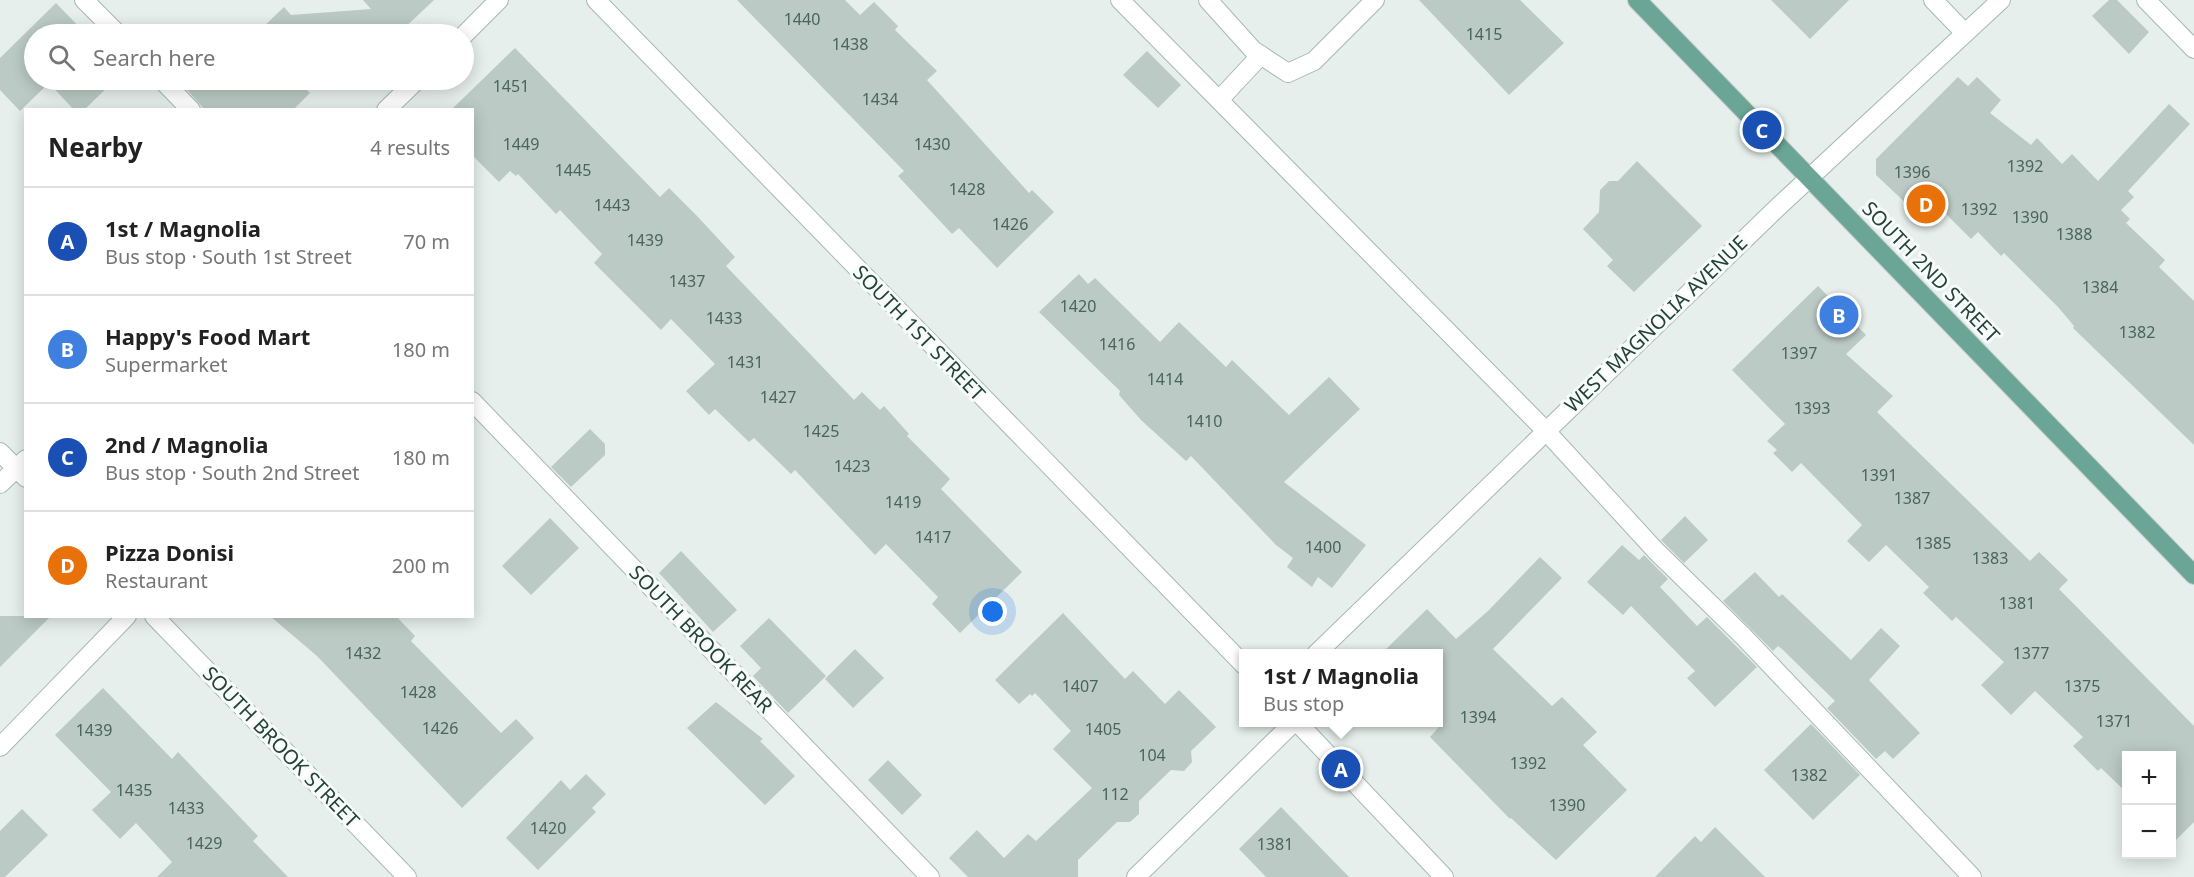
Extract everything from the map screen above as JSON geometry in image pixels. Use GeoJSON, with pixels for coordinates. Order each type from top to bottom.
{"type":"FeatureCollection","features":[{"type":"Feature","properties":{"kind":"main road","name":"SOUTH 2ND STREET"},"geometry":{"type":"LineString","coordinates":[[1637,0],[2194,575]]}},
{"type":"Feature","properties":{"kind":"street"},"geometry":{"type":"LineString","coordinates":[[84,0],[108,24]]}},
{"type":"Feature","properties":{"kind":"street"},"geometry":{"type":"LineString","coordinates":[[474,24],[499,0]]}},
{"type":"Feature","properties":{"kind":"street","name":"SOUTH 1ST STREET"},"geometry":{"type":"LineString","coordinates":[[596,0],[1239,660]]}},
{"type":"Feature","properties":{"kind":"street"},"geometry":{"type":"LineString","coordinates":[[1120,0],[1545,430],[1656,551],[1743,636],[1972,877]]}},
{"type":"Feature","properties":{"kind":"street"},"geometry":{"type":"LineString","coordinates":[[1208,0],[1260,55],[1288,73],[1314,61],[1376,0]]}},
{"type":"Feature","properties":{"kind":"street"},"geometry":{"type":"LineString","coordinates":[[1933,0],[1965,33]]}},
{"type":"Feature","properties":{"kind":"street","name":"WEST MAGNOLIA AVENUE"},"geometry":{"type":"LineString","coordinates":[[1321,649],[1545,430],[2001,0]]}},
{"type":"Feature","properties":{"kind":"street"},"geometry":{"type":"LineString","coordinates":[[2146,0],[2194,49]]}},
{"type":"Feature","properties":{"kind":"street"},"geometry":{"type":"LineString","coordinates":[[1219,100],[1260,55]]}},
{"type":"Feature","properties":{"kind":"street"},"geometry":{"type":"LineString","coordinates":[[172,90],[189,108]]}},
{"type":"Feature","properties":{"kind":"street"},"geometry":{"type":"LineString","coordinates":[[388,108],[407,90]]}},
{"type":"Feature","properties":{"kind":"street","name":"SOUTH BROOK REAR"},"geometry":{"type":"LineString","coordinates":[[474,403],[930,877]]}},
{"type":"Feature","properties":{"kind":"street"},"geometry":{"type":"LineString","coordinates":[[0,452],[22,469],[0,484]]}},
{"type":"Feature","properties":{"kind":"street"},"geometry":{"type":"LineString","coordinates":[[0,747],[125,618]]}},
{"type":"Feature","properties":{"kind":"street","name":"SOUTH BROOK STREET"},"geometry":{"type":"LineString","coordinates":[[156,618],[407,877]]}},
{"type":"Feature","properties":{"kind":"street"},"geometry":{"type":"LineString","coordinates":[[1143,875],[1292,727]]}},
{"type":"Feature","properties":{"kind":"street"},"geometry":{"type":"LineString","coordinates":[[1300,727],[1444,877]]}},
{"type":"Feature","properties":{"kind":"building"},"geometry":{"type":"Polygon","coordinates":[[[363,0],[434,0],[409,24],[266,24],[284,7],[291,15],[371,9],[363,0]]]}},
{"type":"Feature","properties":{"kind":"building"},"geometry":{"type":"Polygon","coordinates":[[[737,0],[845,0],[860,15],[874,2],[898,26],[895,30],[937,71],[927,80],[1029,193],[1032,190],[1054,212],[997,268],[959,228],[952,234],[898,176],[904,171],[737,0]]]}},
{"type":"Feature","properties":{"kind":"building"},"geometry":{"type":"Polygon","coordinates":[[[1419,0],[1520,0],[1564,43],[1509,95],[1419,0]]]}},
{"type":"Feature","properties":{"kind":"building"},"geometry":{"type":"Polygon","coordinates":[[[1771,0],[1849,0],[1810,39],[1771,0]]]}},
{"type":"Feature","properties":{"kind":"building"},"geometry":{"type":"Polygon","coordinates":[[[2109,0],[2117,0],[2149,32],[2129,54],[2092,16],[2109,0]]]}},
{"type":"Feature","properties":{"kind":"building"},"geometry":{"type":"Polygon","coordinates":[[[56,3],[76,24],[35,24],[56,3]]]}},
{"type":"Feature","properties":{"kind":"building"},"geometry":{"type":"Polygon","coordinates":[[[24,34],[24,90],[42,90],[20,111],[0,90],[0,58],[24,34]]]}},
{"type":"Feature","properties":{"kind":"building"},"geometry":{"type":"Polygon","coordinates":[[[515,48],[660,197],[669,188],[698,217],[735,257],[726,266],[854,400],[862,392],[880,410],[884,406],[909,434],[907,436],[950,479],[941,489],[1022,572],[960,633],[932,604],[938,597],[886,544],[875,555],[795,470],[791,474],[754,438],[749,442],[715,409],[709,415],[686,391],[715,364],[671,319],[661,330],[594,263],[602,254],[560,210],[556,214],[518,174],[516,176],[510,171],[499,182],[474,157],[474,108],[453,108],[515,48]]]}},
{"type":"Feature","properties":{"kind":"building"},"geometry":{"type":"Polygon","coordinates":[[[1147,51],[1181,85],[1158,108],[1123,75],[1147,51]]]}},
{"type":"Feature","properties":{"kind":"building"},"geometry":{"type":"Polygon","coordinates":[[[1958,77],[1968,86],[1977,77],[2001,100],[1990,113],[2031,145],[2037,138],[2062,164],[2072,154],[2098,181],[2169,104],[2190,124],[2128,191],[2134,197],[2121,210],[2130,219],[2126,223],[2165,260],[2159,267],[2194,301],[2194,445],[2073,328],[2074,326],[2058,307],[2004,253],[2001,256],[1978,232],[1971,239],[1944,212],[1930,226],[1876,175],[1876,159],[1958,77]]]}},
{"type":"Feature","properties":{"kind":"building"},"geometry":{"type":"Polygon","coordinates":[[[55,90],[105,90],[86,108],[72,108],[55,90]]]}},
{"type":"Feature","properties":{"kind":"building"},"geometry":{"type":"Polygon","coordinates":[[[187,90],[307,90],[310,93],[295,108],[203,108],[187,90]]]}},
{"type":"Feature","properties":{"kind":"building"},"geometry":{"type":"Polygon","coordinates":[[[1637,161],[1702,226],[1634,292],[1607,266],[1613,260],[1583,229],[1599,212],[1600,190],[1609,181],[1618,181],[1637,161]]]}},
{"type":"Feature","properties":{"kind":"building"},"geometry":{"type":"Polygon","coordinates":[[[1079,274],[1088,284],[1095,278],[1160,342],[1179,322],[1226,367],[1232,360],[1289,415],[1329,377],[1360,409],[1284,482],[1366,545],[1332,588],[1318,577],[1312,587],[1287,567],[1293,558],[1276,545],[1191,456],[1186,461],[1141,420],[1119,395],[1120,391],[1039,312],[1079,274]]]}},
{"type":"Feature","properties":{"kind":"building"},"geometry":{"type":"Polygon","coordinates":[[[1818,286],[1866,335],[1846,354],[1893,396],[1877,412],[2030,561],[2039,552],[2068,580],[2059,589],[2194,726],[2194,822],[2176,840],[2176,751],[2122,751],[2122,788],[2101,768],[2098,771],[2073,746],[2083,737],[2035,691],[2011,715],[1981,685],[2004,662],[1956,617],[1952,621],[1923,593],[1929,587],[1886,545],[1869,562],[1847,541],[1862,525],[1801,463],[1792,472],[1773,453],[1777,450],[1767,441],[1785,424],[1732,370],[1818,286]]]}},
{"type":"Feature","properties":{"kind":"building"},"geometry":{"type":"Polygon","coordinates":[[[590,429],[605,444],[605,455],[571,487],[551,467],[590,429]]]}},
{"type":"Feature","properties":{"kind":"building"},"geometry":{"type":"Polygon","coordinates":[[[1685,516],[1708,540],[1684,563],[1661,540],[1685,516]]]}},
{"type":"Feature","properties":{"kind":"building"},"geometry":{"type":"Polygon","coordinates":[[[550,518],[579,548],[531,595],[502,566],[550,518]]]}},
{"type":"Feature","properties":{"kind":"building"},"geometry":{"type":"Polygon","coordinates":[[[1622,545],[1639,560],[1644,555],[1668,579],[1660,587],[1697,626],[1707,617],[1757,667],[1715,707],[1687,678],[1695,671],[1631,606],[1623,615],[1587,582],[1622,545]]]}},
{"type":"Feature","properties":{"kind":"building"},"geometry":{"type":"Polygon","coordinates":[[[681,551],[737,610],[713,632],[659,573],[681,551]]]}},
{"type":"Feature","properties":{"kind":"building"},"geometry":{"type":"Polygon","coordinates":[[[1540,557],[1562,578],[1493,649],[1552,706],[1562,697],[1597,732],[1583,745],[1627,790],[1556,860],[1510,819],[1430,737],[1438,727],[1443,727],[1443,649],[1386,649],[1427,609],[1456,639],[1488,611],[1540,557]]]}},
{"type":"Feature","properties":{"kind":"building"},"geometry":{"type":"Polygon","coordinates":[[[1755,572],[1779,597],[1782,594],[1851,660],[1881,628],[1900,646],[1869,680],[1920,733],[1893,759],[1885,751],[1876,759],[1827,708],[1835,701],[1782,649],[1778,646],[1773,651],[1723,601],[1755,572]]]}},
{"type":"Feature","properties":{"kind":"building"},"geometry":{"type":"Polygon","coordinates":[[[1063,613],[1125,679],[1133,671],[1165,704],[1179,690],[1216,727],[1191,751],[1192,762],[1184,771],[1171,770],[1139,801],[1139,814],[1130,822],[1117,822],[1078,860],[1078,877],[968,877],[949,858],[977,830],[1004,858],[1028,834],[1036,841],[1092,788],[1053,749],[1071,731],[1035,693],[1032,696],[1030,694],[1019,704],[995,680],[1063,613]]]}},
{"type":"Feature","properties":{"kind":"building"},"geometry":{"type":"Polygon","coordinates":[[[0,616],[49,618],[0,667],[0,616]]]}},
{"type":"Feature","properties":{"kind":"building"},"geometry":{"type":"Polygon","coordinates":[[[272,618],[398,618],[415,636],[411,641],[501,733],[516,719],[534,738],[462,808],[317,656],[272,618]]]}},
{"type":"Feature","properties":{"kind":"building"},"geometry":{"type":"Polygon","coordinates":[[[769,618],[826,676],[788,713],[753,676],[761,668],[740,646],[769,618]]]}},
{"type":"Feature","properties":{"kind":"building"},"geometry":{"type":"Polygon","coordinates":[[[855,649],[884,678],[853,708],[825,679],[855,649]]]}},
{"type":"Feature","properties":{"kind":"building"},"geometry":{"type":"Polygon","coordinates":[[[103,688],[172,759],[178,752],[258,836],[253,841],[288,877],[157,877],[172,862],[136,823],[120,839],[92,810],[111,792],[55,735],[103,688]]]}},
{"type":"Feature","properties":{"kind":"building"},"geometry":{"type":"Polygon","coordinates":[[[716,702],[763,739],[760,741],[795,776],[765,805],[687,728],[716,702]]]}},
{"type":"Feature","properties":{"kind":"building"},"geometry":{"type":"Polygon","coordinates":[[[1811,724],[1860,775],[1813,820],[1764,770],[1811,724]]]}},
{"type":"Feature","properties":{"kind":"building"},"geometry":{"type":"Polygon","coordinates":[[[888,760],[922,795],[902,815],[868,780],[888,760]]]}},
{"type":"Feature","properties":{"kind":"building"},"geometry":{"type":"Polygon","coordinates":[[[586,774],[606,794],[592,808],[596,812],[538,870],[506,838],[561,780],[570,790],[586,774]]]}},
{"type":"Feature","properties":{"kind":"building"},"geometry":{"type":"Polygon","coordinates":[[[1281,807],[1349,877],[1266,877],[1239,849],[1281,807]]]}},
{"type":"Feature","properties":{"kind":"building"},"geometry":{"type":"Polygon","coordinates":[[[22,809],[48,835],[5,877],[0,877],[0,831],[22,809]]]}},
{"type":"Feature","properties":{"kind":"building"},"geometry":{"type":"Polygon","coordinates":[[[1715,827],[1765,877],[1655,877],[1695,836],[1701,842],[1715,827]]]}},
{"type":"Feature","properties":{"kind":"place","name":"2nd / Magnolia"},"geometry":{"type":"Point","coordinates":[1762,130]}},
{"type":"Feature","properties":{"kind":"place","name":"Pizza Donisi"},"geometry":{"type":"Point","coordinates":[1926,204]}},
{"type":"Feature","properties":{"kind":"place","name":"Happy's Food Mart"},"geometry":{"type":"Point","coordinates":[1839,315]}},
{"type":"Feature","properties":{"kind":"place","name":"1st / Magnolia"},"geometry":{"type":"Point","coordinates":[1341,769]}}]}
